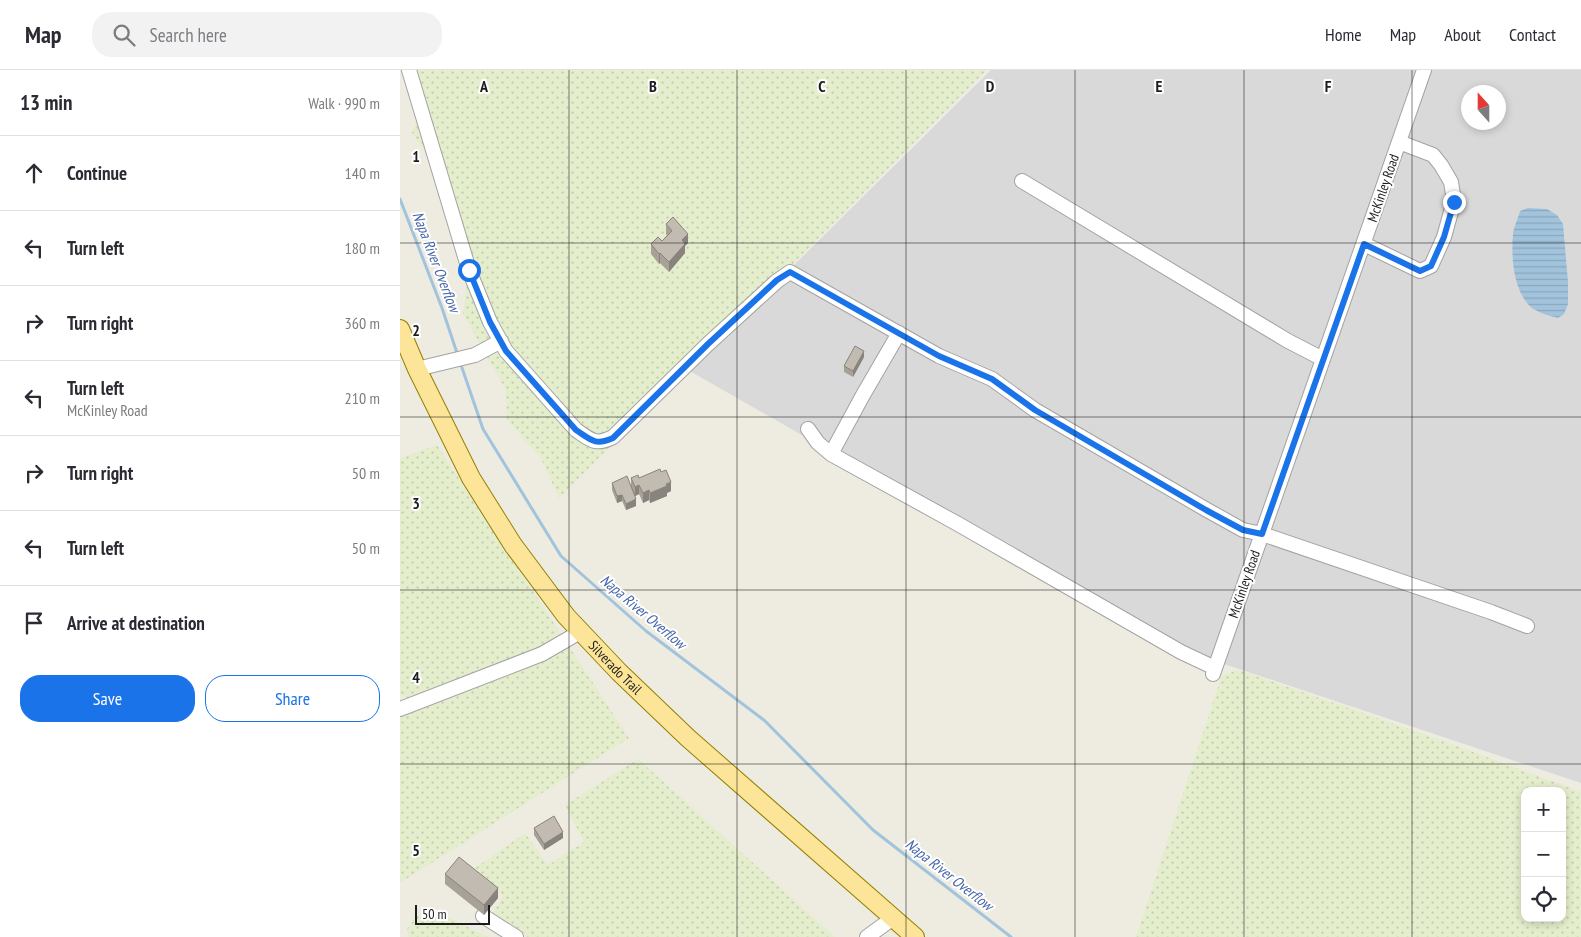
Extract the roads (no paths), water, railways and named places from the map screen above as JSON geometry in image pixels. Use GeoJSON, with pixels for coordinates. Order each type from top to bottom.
{"type":"FeatureCollection","features":[{"type":"Feature","properties":{"kind":"main road","name":"Silverado Trail"},"geometry":{"type":"LineString","coordinates":[[400,330],[470,478],[513,545],[566,616],[618,672],[688,738],[915,937]]}},
{"type":"Feature","properties":{"kind":"street"},"geometry":{"type":"LineString","coordinates":[[409,70],[469,270],[490,322],[506,351],[576,430],[590,440],[602,443],[613,438],[708,344],[777,280],[790,272],[939,356],[992,379],[1035,410],[1243,530],[1262,534],[1527,626]]}},
{"type":"Feature","properties":{"kind":"street","name":"McKinley Road"},"geometry":{"type":"LineString","coordinates":[[831,454],[958,524],[1214,671],[1424,70]]}},
{"type":"Feature","properties":{"kind":"street"},"geometry":{"type":"LineString","coordinates":[[1364,244],[1420,271],[1431,266],[1444,237],[1454,202],[1451,182],[1433,155],[1399,142]]}},
{"type":"Feature","properties":{"kind":"street"},"geometry":{"type":"LineString","coordinates":[[1022,182],[1288,341],[1323,359]]}},
{"type":"Feature","properties":{"kind":"street"},"geometry":{"type":"LineString","coordinates":[[808,429],[818,444],[831,454],[899,333]]}},
{"type":"Feature","properties":{"kind":"street"},"geometry":{"type":"LineString","coordinates":[[417,369],[475,355],[501,341]]}},
{"type":"Feature","properties":{"kind":"street"},"geometry":{"type":"LineString","coordinates":[[400,709],[542,654],[580,632]]}},
{"type":"Feature","properties":{"kind":"street"},"geometry":{"type":"LineString","coordinates":[[483,916],[516,937]]}},
{"type":"Feature","properties":{"kind":"street"},"geometry":{"type":"LineString","coordinates":[[867,937],[893,918]]}},
{"type":"Feature","properties":{"kind":"water"},"geometry":{"type":"Polygon","coordinates":[[[1528,208],[1547,209],[1557,215],[1563,224],[1568,304],[1564,314],[1558,318],[1532,308],[1517,284],[1512,253],[1513,234],[1520,211],[1528,208]]]}},
{"type":"Feature","properties":{"kind":"waterway","name":"Napa River Overflow"},"geometry":{"type":"LineString","coordinates":[[400,199],[442,308],[458,356]]}},
{"type":"Feature","properties":{"kind":"waterway","name":"Napa River Overflow"},"geometry":{"type":"LineString","coordinates":[[460,362],[483,429],[561,556],[646,631],[765,721],[873,830],[1011,937]]}}]}
